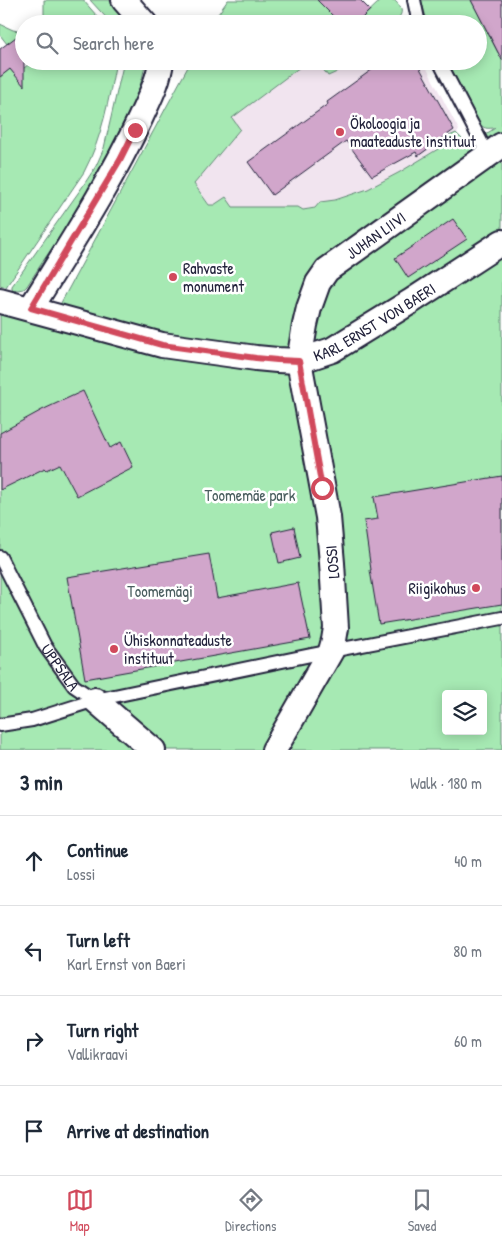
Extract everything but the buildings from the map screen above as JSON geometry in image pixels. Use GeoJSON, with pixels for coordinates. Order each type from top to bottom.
{"type":"FeatureCollection","features":[{"type":"Feature","properties":{"kind":"street"},"geometry":{"type":"LineString","coordinates":[[124,0],[137,15]]}},
{"type":"Feature","properties":{"kind":"street"},"geometry":{"type":"LineString","coordinates":[[31,308],[120,160],[149,100],[159,70]]}},
{"type":"Feature","properties":{"kind":"street","name":"JUHAN LIIVI"},"geometry":{"type":"LineString","coordinates":[[299,361],[309,308],[318,284],[327,270],[495,150]]}},
{"type":"Feature","properties":{"kind":"street","name":"KARL ERNST VON BAERI"},"geometry":{"type":"LineString","coordinates":[[0,301],[162,345],[256,358],[299,361],[332,350],[502,242]]}},
{"type":"Feature","properties":{"kind":"street","name":"LOSSI"},"geometry":{"type":"LineString","coordinates":[[274,750],[330,651],[336,628],[328,517],[299,361]]}},
{"type":"Feature","properties":{"kind":"street","name":"UPPSALA"},"geometry":{"type":"LineString","coordinates":[[95,700],[153,750]]}},
{"type":"Feature","properties":{"kind":"lane"},"geometry":{"type":"LineString","coordinates":[[414,0],[417,15]]}},
{"type":"Feature","properties":{"kind":"lane"},"geometry":{"type":"LineString","coordinates":[[445,70],[495,150]]}},
{"type":"Feature","properties":{"kind":"lane","name":"UPPSALA"},"geometry":{"type":"LineString","coordinates":[[0,557],[45,646],[74,686],[95,700]]}},
{"type":"Feature","properties":{"kind":"lane"},"geometry":{"type":"LineString","coordinates":[[0,725],[32,720],[95,700],[330,651],[502,618]]}},
{"type":"Feature","properties":{"kind":"shaded area"},"geometry":{"type":"Polygon","coordinates":[[[296,70],[324,70],[328,76],[339,70],[428,70],[459,130],[455,137],[417,163],[357,199],[297,211],[211,207],[194,184],[240,129],[231,118],[296,70]]]}},
{"type":"Feature","properties":{"kind":"green space"},"geometry":{"type":"Polygon","coordinates":[[[44,0],[83,0],[96,15],[44,15],[44,0]]]}},
{"type":"Feature","properties":{"kind":"green space"},"geometry":{"type":"Polygon","coordinates":[[[90,0],[109,0],[123,15],[104,15],[90,0]]]}},
{"type":"Feature","properties":{"kind":"green space"},"geometry":{"type":"Polygon","coordinates":[[[228,0],[317,0],[332,15],[217,15],[228,0]]]}},
{"type":"Feature","properties":{"kind":"green space"},"geometry":{"type":"Polygon","coordinates":[[[381,0],[394,0],[401,10],[400,15],[365,15],[381,0]]]}},
{"type":"Feature","properties":{"kind":"green space","name":"Toomemäe park"},"geometry":{"type":"Polygon","coordinates":[[[421,0],[471,0],[479,15],[425,15],[421,0]]]}},
{"type":"Feature","properties":{"kind":"green space"},"geometry":{"type":"Polygon","coordinates":[[[0,24],[15,30],[15,38],[7,44],[0,35],[0,24]]]}},
{"type":"Feature","properties":{"kind":"green space","name":"Toomemäe park"},"geometry":{"type":"Polygon","coordinates":[[[487,31],[498,53],[502,52],[502,750],[0,750],[0,312],[48,327],[186,70],[296,70],[232,118],[240,129],[194,184],[209,205],[214,205],[226,197],[233,207],[298,207],[303,210],[315,208],[320,202],[335,200],[368,189],[400,172],[443,146],[440,140],[456,133],[465,142],[495,128],[485,128],[482,126],[452,70],[487,70],[487,31]]]}},
{"type":"Feature","properties":{"kind":"green space"},"geometry":{"type":"Polygon","coordinates":[[[10,69],[15,75],[21,70],[114,70],[108,104],[96,146],[84,172],[6,287],[0,285],[0,77],[10,69]]]}},
{"type":"Feature","properties":{"kind":"green space"},"geometry":{"type":"Polygon","coordinates":[[[122,70],[144,70],[137,94],[113,147],[87,194],[27,286],[24,289],[13,291],[12,286],[83,186],[96,166],[104,148],[122,70]]]}},
{"type":"Feature","properties":{"kind":"green space"},"geometry":{"type":"Polygon","coordinates":[[[324,70],[339,70],[337,72],[328,76],[324,70]]]}},
{"type":"Feature","properties":{"kind":"place","name":"Ökoloogia ja maateaduste instituut"},"geometry":{"type":"Point","coordinates":[340,132]}},
{"type":"Feature","properties":{"kind":"place","name":"Rahvaste monument"},"geometry":{"type":"Point","coordinates":[173,277]}},
{"type":"Feature","properties":{"kind":"place","name":"Riigikohus"},"geometry":{"type":"Point","coordinates":[476,588]}},
{"type":"Feature","properties":{"kind":"place","name":"Ühiskonnateaduste instituut"},"geometry":{"type":"Point","coordinates":[114,649]}},
{"type":"Feature","properties":{"kind":"route"},"geometry":{"type":"LineString","coordinates":[[135,130],[120,160],[31,308],[162,345],[256,358],[299,361],[322,488]]}},
{"type":"Feature","properties":{"kind":"park label","name":"Toomemägi"},"geometry":{"type":"Point","coordinates":[160,591]}}]}
